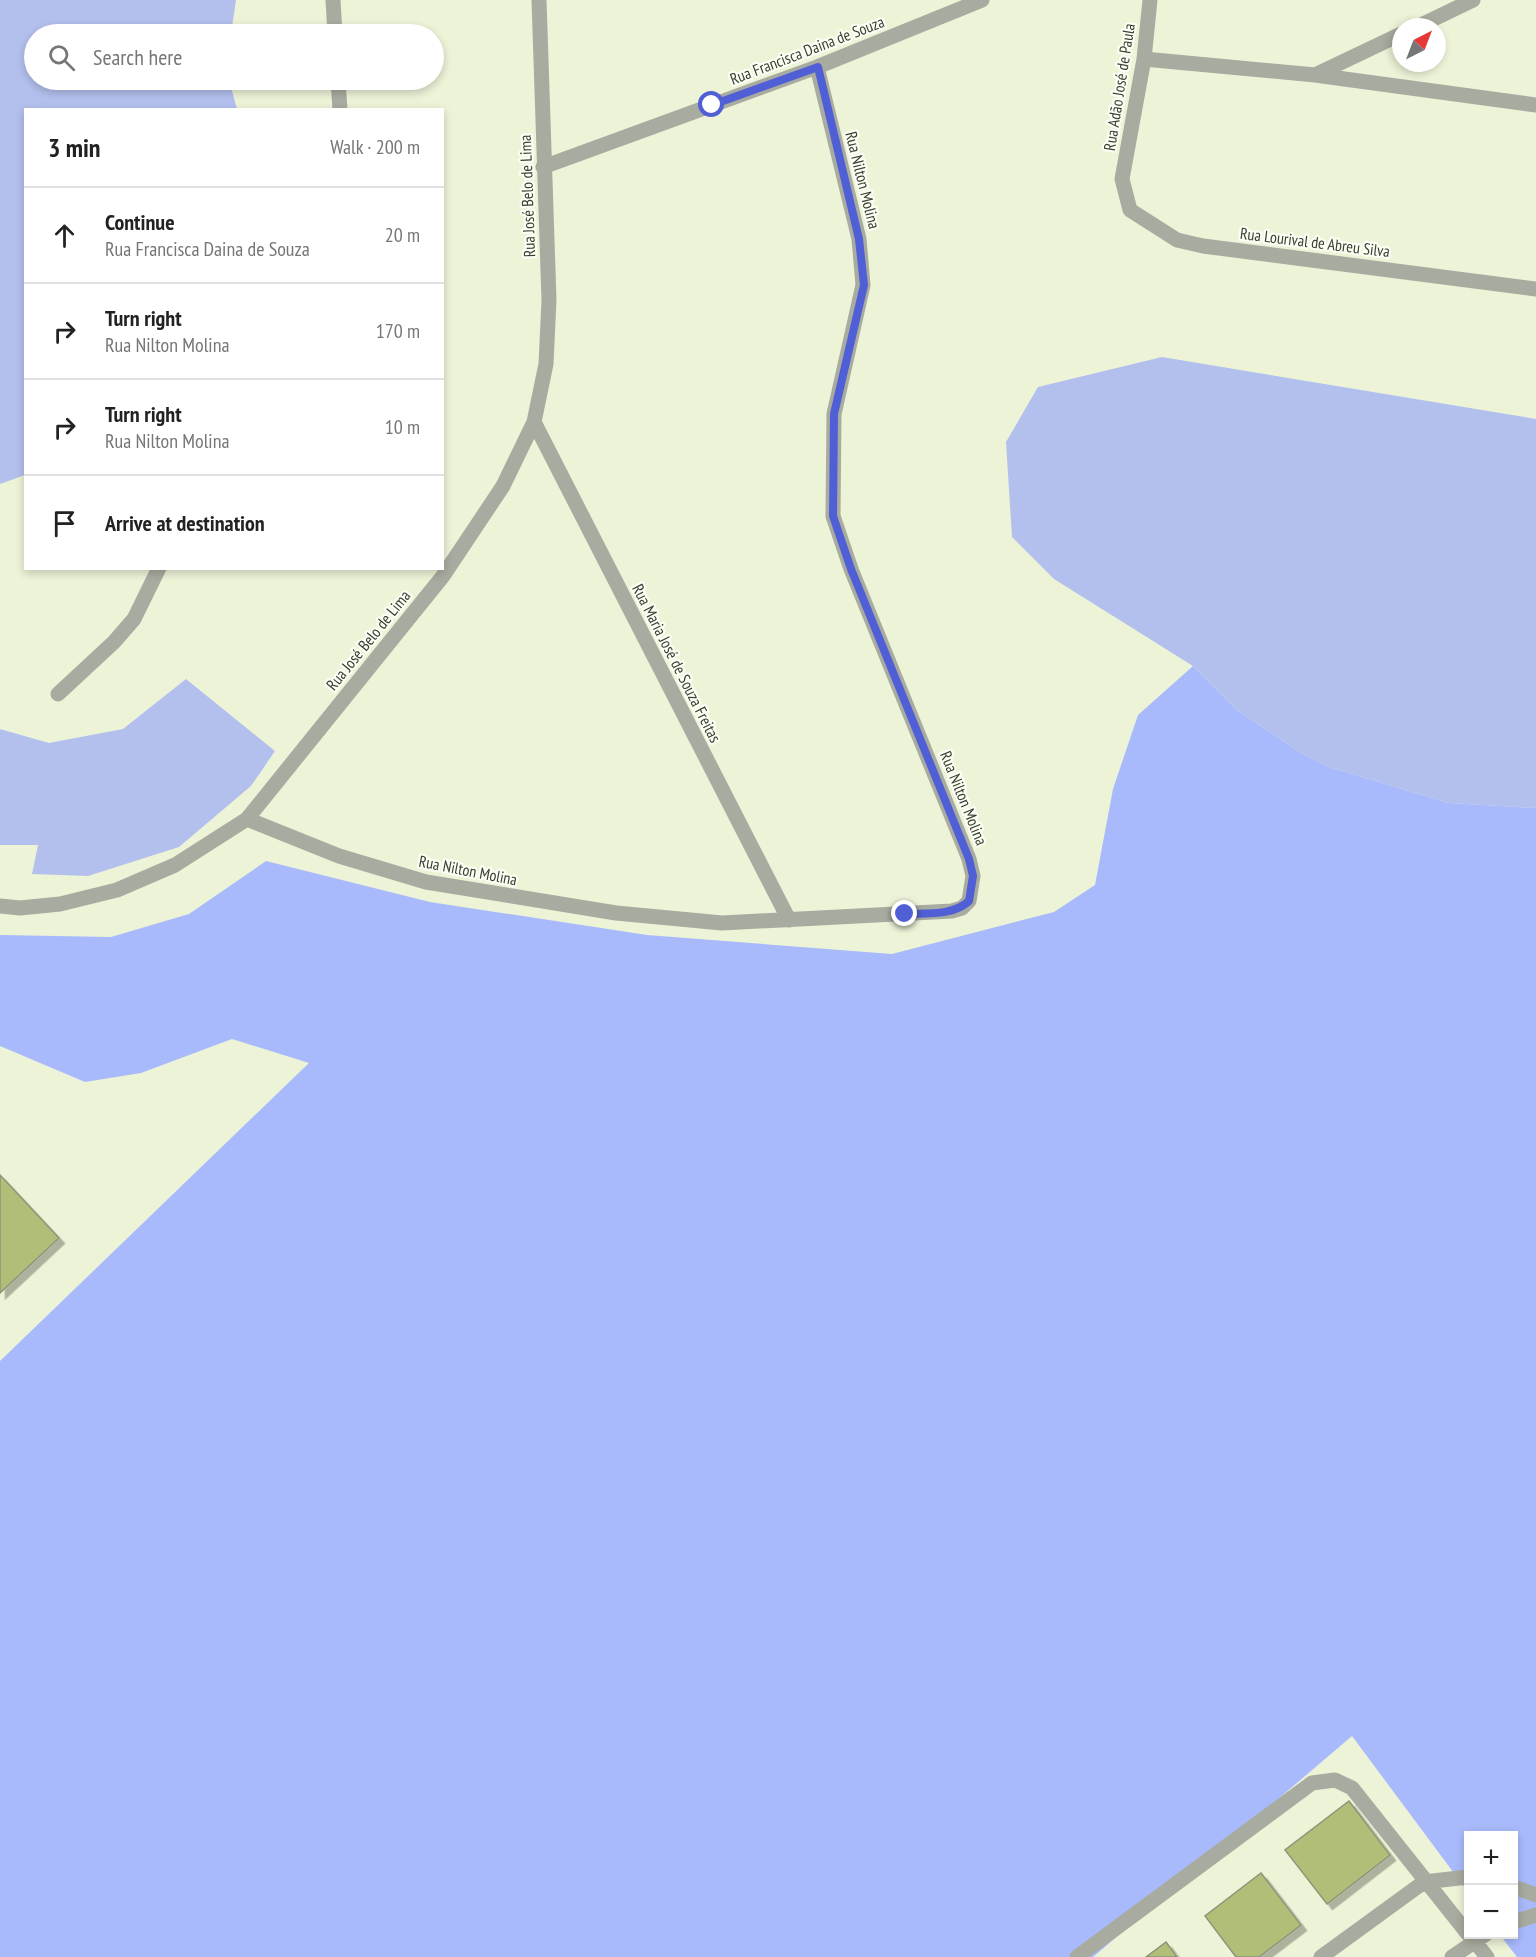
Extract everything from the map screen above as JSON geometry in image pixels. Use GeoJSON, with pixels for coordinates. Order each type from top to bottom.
{"type":"FeatureCollection","features":[{"type":"Feature","properties":{"kind":"street"},"geometry":{"type":"LineString","coordinates":[[333,0],[334,24]]}},
{"type":"Feature","properties":{"kind":"street","name":"Rua José Belo de Lima"},"geometry":{"type":"LineString","coordinates":[[0,906],[20,908],[60,904],[117,890],[175,865],[247,819],[443,576],[502,486],[534,422],[546,364],[549,300],[539,0]]}},
{"type":"Feature","properties":{"kind":"street","name":"Rua Francisca Daina de Souza"},"geometry":{"type":"LineString","coordinates":[[543,167],[818,67],[982,0]]}},
{"type":"Feature","properties":{"kind":"street","name":"Rua Adão José de Paula"},"geometry":{"type":"LineString","coordinates":[[1122,179],[1144,59],[1150,0]]}},
{"type":"Feature","properties":{"kind":"street"},"geometry":{"type":"LineString","coordinates":[[1436,18],[1473,0]]}},
{"type":"Feature","properties":{"kind":"street"},"geometry":{"type":"LineString","coordinates":[[1315,75],[1392,38]]}},
{"type":"Feature","properties":{"kind":"street"},"geometry":{"type":"LineString","coordinates":[[1144,59],[1315,75],[1536,105]]}},
{"type":"Feature","properties":{"kind":"street","name":"Rua Nilton Molina"},"geometry":{"type":"LineString","coordinates":[[247,819],[339,856],[426,882],[616,913],[722,923],[952,911],[962,908],[969,901],[973,876],[969,859],[851,569],[833,516],[834,414],[864,285],[859,239],[818,67]]}},
{"type":"Feature","properties":{"kind":"street"},"geometry":{"type":"LineString","coordinates":[[339,90],[340,108]]}},
{"type":"Feature","properties":{"kind":"street","name":"Rua Lourival de Abreu Silva"},"geometry":{"type":"LineString","coordinates":[[1122,179],[1130,210],[1151,226],[1177,240],[1536,289]]}},
{"type":"Feature","properties":{"kind":"street","name":"Rua Maria José de Souza Freitas"},"geometry":{"type":"LineString","coordinates":[[534,422],[789,920]]}},
{"type":"Feature","properties":{"kind":"street"},"geometry":{"type":"LineString","coordinates":[[58,694],[114,642],[134,619],[158,570]]}},
{"type":"Feature","properties":{"kind":"street"},"geometry":{"type":"LineString","coordinates":[[1077,1957],[1312,1783],[1335,1780],[1352,1788],[1424,1881],[1464,1925]]}},
{"type":"Feature","properties":{"kind":"street"},"geometry":{"type":"LineString","coordinates":[[1322,1957],[1424,1881],[1464,1877]]}},
{"type":"Feature","properties":{"kind":"street"},"geometry":{"type":"LineString","coordinates":[[1518,1888],[1536,1895]]}},
{"type":"Feature","properties":{"kind":"street"},"geometry":{"type":"LineString","coordinates":[[1518,1921],[1536,1915]]}},
{"type":"Feature","properties":{"kind":"street"},"geometry":{"type":"LineString","coordinates":[[1452,1957],[1471,1939]]}},
{"type":"Feature","properties":{"kind":"street"},"geometry":{"type":"LineString","coordinates":[[1476,1939],[1486,1957]]}},
{"type":"Feature","properties":{"kind":"shaded area"},"geometry":{"type":"Polygon","coordinates":[[[0,0],[236,0],[232,24],[24,24],[24,90],[232,90],[237,108],[24,108],[24,475],[0,484],[0,0]]]}},
{"type":"Feature","properties":{"kind":"shaded area"},"geometry":{"type":"Polygon","coordinates":[[[1162,357],[1536,419],[1536,808],[1449,803],[1329,767],[1303,754],[1237,710],[1193,666],[1054,579],[1012,537],[1006,442],[1038,387],[1162,357]]]}},
{"type":"Feature","properties":{"kind":"shaded area"},"geometry":{"type":"Polygon","coordinates":[[[1193,666],[1237,710],[1303,754],[1329,767],[1449,803],[1536,808],[1536,1957],[1517,1957],[1503,1939],[1518,1939],[1518,1831],[1464,1831],[1464,1887],[1352,1736],[1093,1957],[0,1957],[0,1361],[309,1063],[232,1039],[141,1073],[85,1082],[0,1046],[0,935],[111,937],[189,914],[266,861],[430,902],[647,935],[892,954],[1054,912],[1095,885],[1113,789],[1138,715],[1193,666]]]}},
{"type":"Feature","properties":{"kind":"shaded area"},"geometry":{"type":"Polygon","coordinates":[[[186,679],[275,751],[251,786],[179,847],[88,876],[32,874],[38,845],[0,845],[0,729],[49,743],[123,729],[186,679]]]}},
{"type":"Feature","properties":{"kind":"building"},"geometry":{"type":"Polygon","coordinates":[[[0,1175],[59,1238],[0,1293],[0,1175]]]}},
{"type":"Feature","properties":{"kind":"building"},"geometry":{"type":"Polygon","coordinates":[[[1349,1801],[1390,1855],[1327,1904],[1285,1850],[1349,1801]]]}},
{"type":"Feature","properties":{"kind":"building"},"geometry":{"type":"Polygon","coordinates":[[[1261,1873],[1301,1925],[1259,1957],[1236,1957],[1205,1916],[1261,1873]]]}},
{"type":"Feature","properties":{"kind":"building"},"geometry":{"type":"Polygon","coordinates":[[[1166,1942],[1177,1957],[1146,1957],[1166,1942]]]}},
{"type":"Feature","properties":{"kind":"route"},"geometry":{"type":"LineString","coordinates":[[712,105],[818,67],[859,239],[864,285],[834,414],[833,516],[851,569],[969,859],[973,876],[969,901],[962,908],[952,911],[905,914]]}}]}
